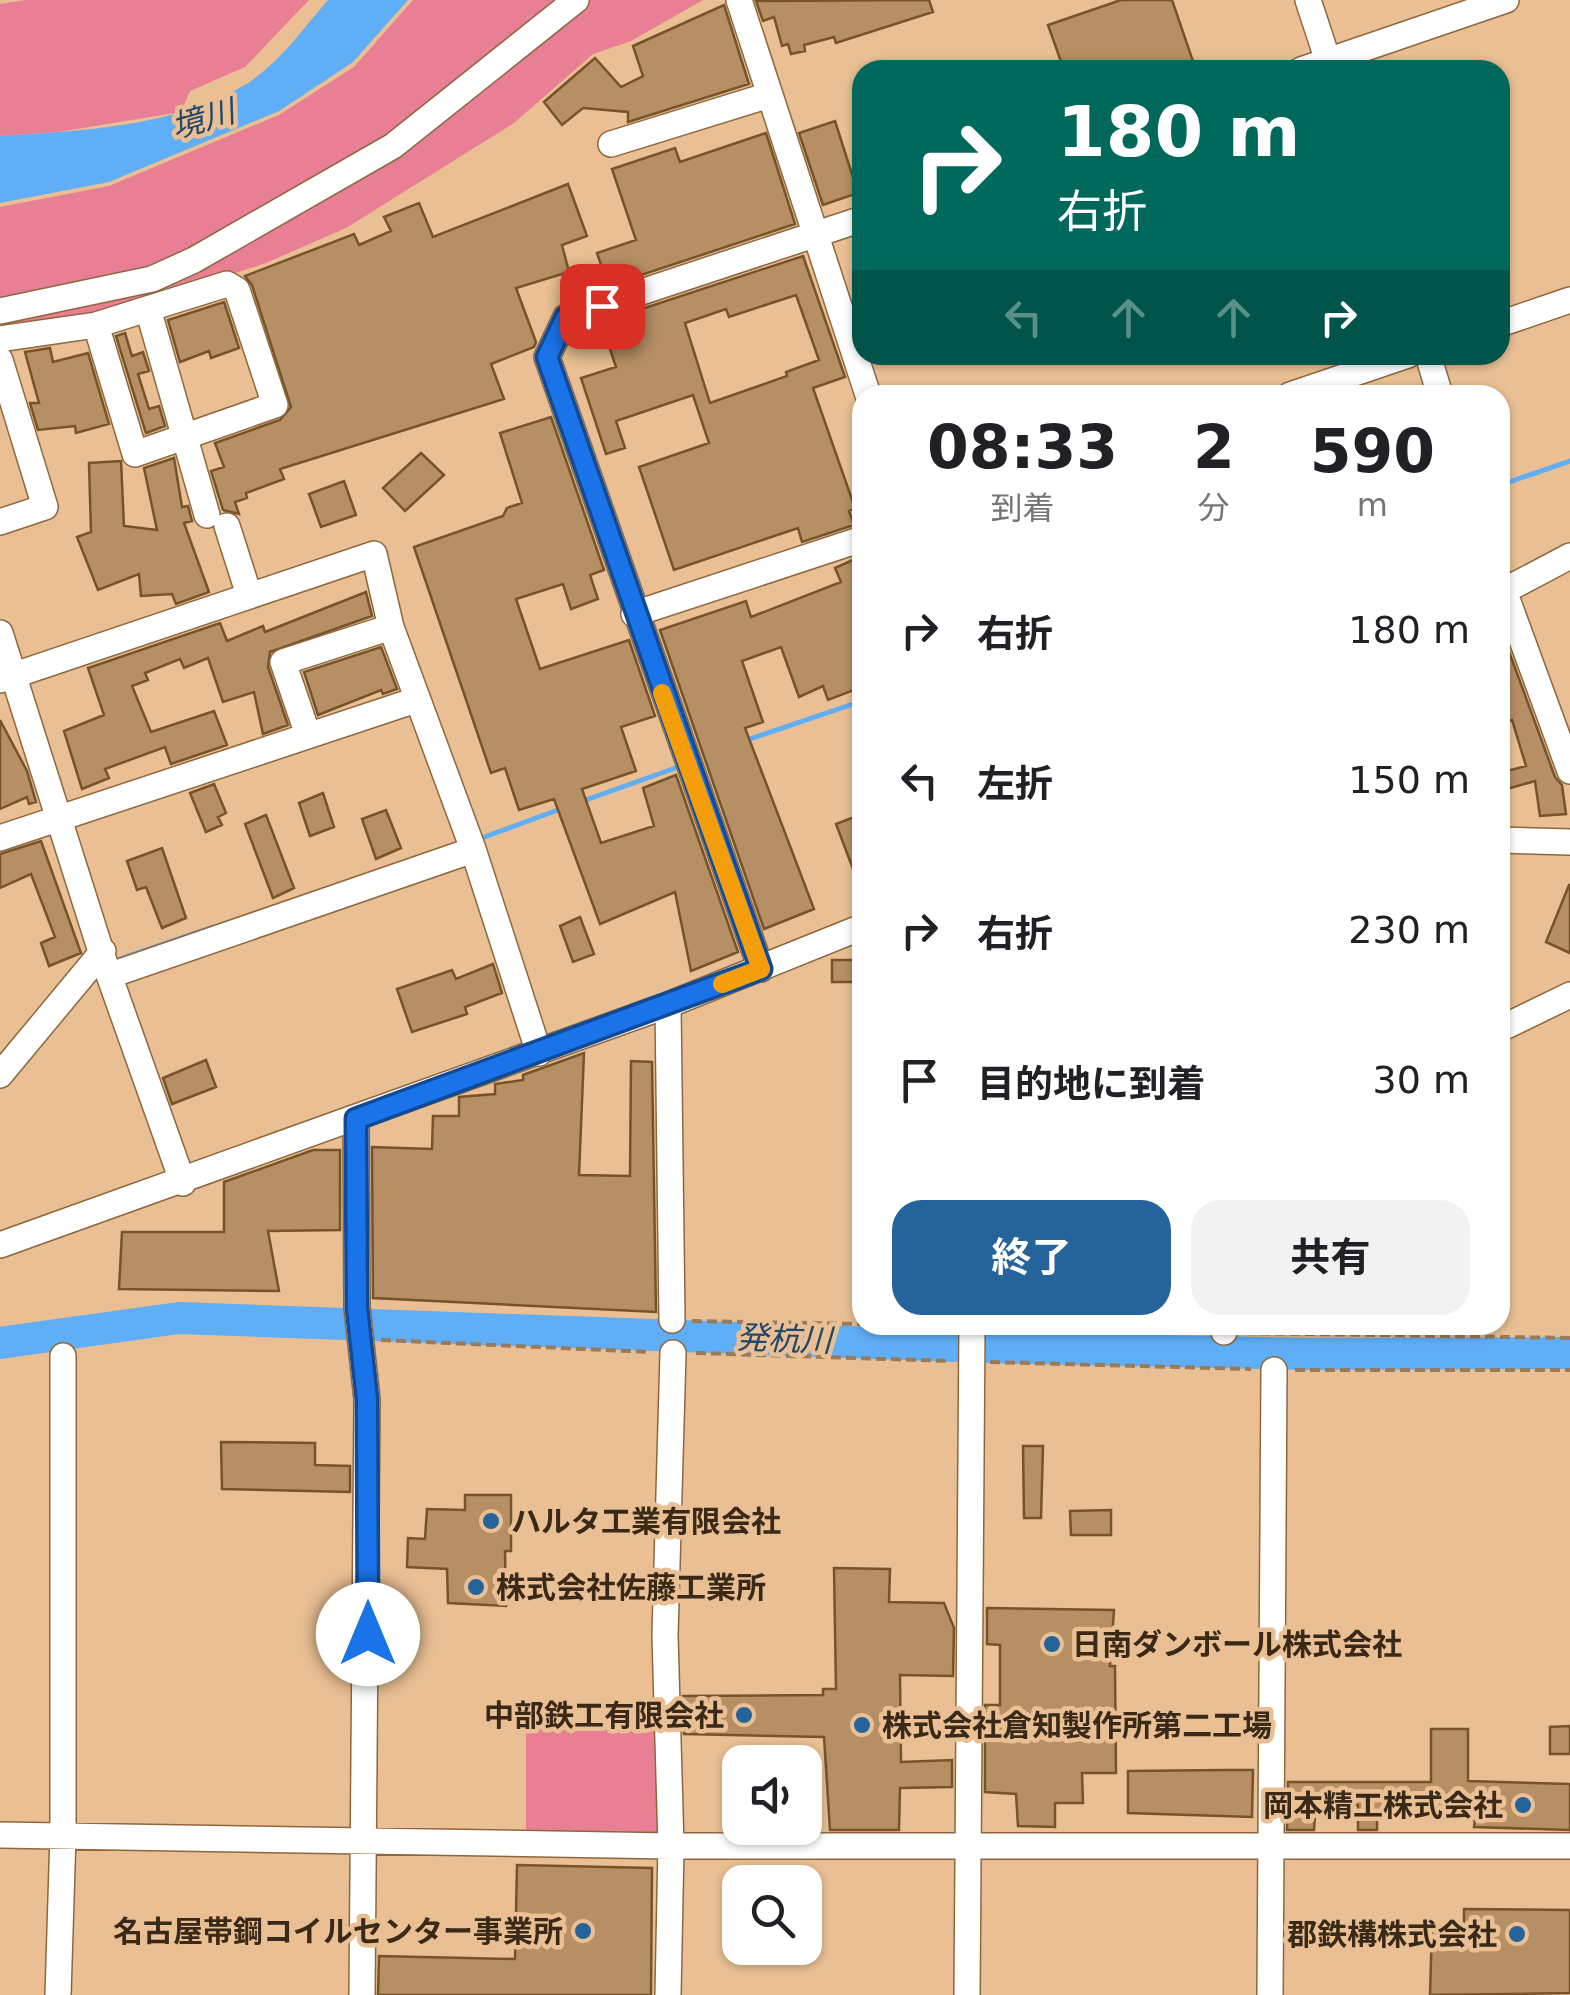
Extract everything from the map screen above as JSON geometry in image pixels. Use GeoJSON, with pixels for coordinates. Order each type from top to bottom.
{"type":"FeatureCollection","features":[{"type":"Feature","properties":{"kind":"street"},"geometry":{"type":"LineString","coordinates":[[0,311],[152,279],[194,260],[393,146],[576,0]]}},
{"type":"Feature","properties":{"kind":"street"},"geometry":{"type":"LineString","coordinates":[[739,0],[852,348]]}},
{"type":"Feature","properties":{"kind":"street"},"geometry":{"type":"LineString","coordinates":[[1308,0],[1328,60]]}},
{"type":"Feature","properties":{"kind":"street"},"geometry":{"type":"LineString","coordinates":[[1344,60],[1506,0]]}},
{"type":"Feature","properties":{"kind":"street"},"geometry":{"type":"LineString","coordinates":[[611,144],[769,95]]}},
{"type":"Feature","properties":{"kind":"street"},"geometry":{"type":"LineString","coordinates":[[761,969],[547,357],[566,317],[852,223]]}},
{"type":"Feature","properties":{"kind":"street"},"geometry":{"type":"LineString","coordinates":[[0,340],[96,324],[227,284],[237,290],[274,404],[134,454],[96,324]]}},
{"type":"Feature","properties":{"kind":"street"},"geometry":{"type":"LineString","coordinates":[[1510,321],[1570,300]]}},
{"type":"Feature","properties":{"kind":"street"},"geometry":{"type":"LineString","coordinates":[[148,308],[186,438],[248,595]]}},
{"type":"Feature","properties":{"kind":"street"},"geometry":{"type":"LineString","coordinates":[[0,360],[44,507],[0,522]]}},
{"type":"Feature","properties":{"kind":"street"},"geometry":{"type":"LineString","coordinates":[[1320,385],[1378,365]]}},
{"type":"Feature","properties":{"kind":"street"},"geometry":{"type":"LineString","coordinates":[[634,614],[852,542]]}},
{"type":"Feature","properties":{"kind":"street"},"geometry":{"type":"LineString","coordinates":[[7,678],[374,554],[391,627],[471,844],[539,1053]]}},
{"type":"Feature","properties":{"kind":"street"},"geometry":{"type":"LineString","coordinates":[[1510,584],[1570,556]]}},
{"type":"Feature","properties":{"kind":"street"},"geometry":{"type":"LineString","coordinates":[[1510,612],[1570,771]]}},
{"type":"Feature","properties":{"kind":"street"},"geometry":{"type":"LineString","coordinates":[[308,735],[284,662],[391,627]]}},
{"type":"Feature","properties":{"kind":"street"},"geometry":{"type":"LineString","coordinates":[[0,632],[7,678],[184,1183]]}},
{"type":"Feature","properties":{"kind":"street"},"geometry":{"type":"LineString","coordinates":[[0,838],[416,700]]}},
{"type":"Feature","properties":{"kind":"street"},"geometry":{"type":"LineString","coordinates":[[1510,840],[1570,842]]}},
{"type":"Feature","properties":{"kind":"street"},"geometry":{"type":"LineString","coordinates":[[0,1074],[106,964],[471,844]]}},
{"type":"Feature","properties":{"kind":"street"},"geometry":{"type":"LineString","coordinates":[[0,1245],[184,1183],[539,1053],[852,931]]}},
{"type":"Feature","properties":{"kind":"street"},"geometry":{"type":"LineString","coordinates":[[1510,1024],[1570,996]]}},
{"type":"Feature","properties":{"kind":"street"},"geometry":{"type":"LineString","coordinates":[[668,1005],[672,1320]]}},
{"type":"Feature","properties":{"kind":"street"},"geometry":{"type":"LineString","coordinates":[[356,1119],[357,1308],[367,1399],[362,1995]]}},
{"type":"Feature","properties":{"kind":"street"},"geometry":{"type":"LineString","coordinates":[[968,1995],[972,1335]]}},
{"type":"Feature","properties":{"kind":"street"},"geometry":{"type":"LineString","coordinates":[[668,1995],[671,1846],[665,1635],[673,1353]]}},
{"type":"Feature","properties":{"kind":"street"},"geometry":{"type":"LineString","coordinates":[[58,1995],[63,1835],[64,1356]]}},
{"type":"Feature","properties":{"kind":"street"},"geometry":{"type":"LineString","coordinates":[[1270,1995],[1274,1370]]}},
{"type":"Feature","properties":{"kind":"street"},"geometry":{"type":"LineString","coordinates":[[0,1835],[671,1846],[1570,1846]]}},
{"type":"Feature","properties":{"kind":"path"},"geometry":{"type":"LineString","coordinates":[[672,1320],[852,1324]]}},
{"type":"Feature","properties":{"kind":"path"},"geometry":{"type":"LineString","coordinates":[[1455,1335],[1570,1338]]}},
{"type":"Feature","properties":{"kind":"path"},"geometry":{"type":"LineString","coordinates":[[361,1339],[971,1361]]}},
{"type":"Feature","properties":{"kind":"shaded area"},"geometry":{"type":"Polygon","coordinates":[[[25,0],[309,0],[245,67],[190,91],[181,112],[58,132],[0,136],[0,4],[25,0]]]}},
{"type":"Feature","properties":{"kind":"shaded area"},"geometry":{"type":"Polygon","coordinates":[[[413,0],[703,0],[631,41],[593,54],[514,123],[346,228],[266,263],[94,319],[0,332],[0,207],[109,186],[279,115],[354,67],[413,0]]]}},
{"type":"Feature","properties":{"kind":"shaded area"},"geometry":{"type":"Polygon","coordinates":[[[526,1725],[655,1726],[658,1834],[526,1834],[526,1725]]]}},
{"type":"Feature","properties":{"kind":"water","name":"境川"},"geometry":{"type":"Polygon","coordinates":[[[328,0],[408,0],[353,62],[279,111],[109,182],[0,203],[0,136],[127,124],[160,118],[220,98],[270,65],[328,0]]]}},
{"type":"Feature","properties":{"kind":"building"},"geometry":{"type":"Polygon","coordinates":[[[929,0],[933,12],[836,43],[834,37],[804,45],[805,51],[791,54],[788,44],[782,46],[774,17],[763,21],[756,1],[929,0]]]}},
{"type":"Feature","properties":{"kind":"building"},"geometry":{"type":"Polygon","coordinates":[[[1121,0],[1172,0],[1193,60],[1060,60],[1048,25],[1121,0]]]}},
{"type":"Feature","properties":{"kind":"building"},"geometry":{"type":"Polygon","coordinates":[[[724,5],[749,84],[628,122],[628,112],[583,108],[562,125],[544,102],[595,58],[621,87],[643,76],[633,46],[724,5]]]}},
{"type":"Feature","properties":{"kind":"building"},"geometry":{"type":"Polygon","coordinates":[[[835,121],[852,174],[852,195],[823,205],[799,133],[835,121]]]}},
{"type":"Feature","properties":{"kind":"building"},"geometry":{"type":"Polygon","coordinates":[[[766,133],[795,224],[608,286],[597,253],[636,240],[612,169],[675,148],[680,162],[766,133]]]}},
{"type":"Feature","properties":{"kind":"building"},"geometry":{"type":"Polygon","coordinates":[[[568,184],[587,236],[562,245],[569,272],[516,288],[536,342],[534,347],[491,364],[504,399],[280,469],[284,479],[246,493],[247,498],[235,502],[239,514],[223,510],[211,471],[224,467],[215,443],[280,420],[291,407],[252,285],[245,276],[354,234],[359,245],[391,231],[384,217],[419,203],[433,237],[568,184]]]}},
{"type":"Feature","properties":{"kind":"building"},"geometry":{"type":"Polygon","coordinates":[[[803,256],[845,377],[813,388],[852,499],[852,526],[802,542],[798,528],[674,570],[639,467],[709,443],[693,395],[616,421],[625,448],[606,454],[581,378],[616,367],[608,343],[614,341],[608,320],[803,256]],[[796,295],[729,317],[726,309],[685,323],[710,403],[787,376],[786,372],[819,360],[796,295]]]}},
{"type":"Feature","properties":{"kind":"building"},"geometry":{"type":"Polygon","coordinates":[[[224,302],[239,348],[211,358],[209,351],[180,362],[168,320],[224,302]]]}},
{"type":"Feature","properties":{"kind":"building"},"geometry":{"type":"Polygon","coordinates":[[[125,333],[132,356],[143,352],[149,371],[138,374],[149,409],[159,406],[165,426],[146,433],[116,336],[125,333]]]}},
{"type":"Feature","properties":{"kind":"building"},"geometry":{"type":"Polygon","coordinates":[[[50,348],[53,362],[88,353],[109,424],[76,433],[75,426],[38,430],[30,403],[39,403],[25,352],[50,348]]]}},
{"type":"Feature","properties":{"kind":"building"},"geometry":{"type":"Polygon","coordinates":[[[551,417],[604,570],[590,575],[598,599],[571,609],[563,584],[516,599],[540,669],[629,640],[655,716],[621,727],[636,771],[582,789],[601,843],[654,826],[643,788],[676,775],[738,952],[691,971],[675,892],[600,924],[554,799],[519,810],[505,768],[491,773],[414,547],[503,516],[507,508],[522,503],[500,433],[551,417]]]}},
{"type":"Feature","properties":{"kind":"building"},"geometry":{"type":"Polygon","coordinates":[[[421,453],[444,475],[405,511],[383,488],[421,453]]]}},
{"type":"Feature","properties":{"kind":"building"},"geometry":{"type":"Polygon","coordinates":[[[174,458],[182,507],[188,506],[192,521],[184,523],[209,592],[176,604],[172,594],[141,596],[139,574],[98,590],[77,537],[91,532],[89,463],[121,461],[124,526],[157,530],[144,468],[174,458]]]}},
{"type":"Feature","properties":{"kind":"building"},"geometry":{"type":"Polygon","coordinates":[[[344,481],[356,515],[321,527],[309,494],[344,481]]]}},
{"type":"Feature","properties":{"kind":"building"},"geometry":{"type":"Polygon","coordinates":[[[852,560],[852,691],[828,700],[823,686],[799,697],[781,647],[742,661],[763,722],[745,728],[814,909],[764,929],[660,630],[746,601],[751,617],[841,582],[835,568],[852,560]]]}},
{"type":"Feature","properties":{"kind":"building"},"geometry":{"type":"Polygon","coordinates":[[[366,592],[372,616],[270,652],[268,667],[288,725],[263,734],[254,692],[223,702],[208,658],[184,668],[180,659],[145,673],[148,680],[132,686],[151,732],[214,711],[227,745],[171,764],[165,747],[105,769],[109,778],[82,789],[64,731],[104,715],[88,668],[220,623],[227,641],[263,626],[265,632],[366,592]]]}},
{"type":"Feature","properties":{"kind":"building"},"geometry":{"type":"Polygon","coordinates":[[[381,647],[397,689],[383,694],[381,690],[318,715],[304,672],[381,647]]]}},
{"type":"Feature","properties":{"kind":"building"},"geometry":{"type":"Polygon","coordinates":[[[1510,654],[1555,777],[1562,785],[1566,814],[1540,816],[1535,781],[1510,788],[1510,770],[1526,766],[1512,720],[1510,654]]]}},
{"type":"Feature","properties":{"kind":"building"},"geometry":{"type":"Polygon","coordinates":[[[0,720],[27,771],[36,802],[29,804],[27,797],[0,809],[0,720]]]}},
{"type":"Feature","properties":{"kind":"building"},"geometry":{"type":"Polygon","coordinates":[[[214,784],[226,813],[218,817],[222,825],[206,832],[190,793],[214,784]]]}},
{"type":"Feature","properties":{"kind":"building"},"geometry":{"type":"Polygon","coordinates":[[[323,793],[334,827],[310,836],[299,803],[323,793]]]}},
{"type":"Feature","properties":{"kind":"building"},"geometry":{"type":"Polygon","coordinates":[[[386,810],[401,848],[376,859],[362,819],[386,810]]]}},
{"type":"Feature","properties":{"kind":"building"},"geometry":{"type":"Polygon","coordinates":[[[266,815],[294,888],[273,898],[245,824],[266,815]]]}},
{"type":"Feature","properties":{"kind":"building"},"geometry":{"type":"Polygon","coordinates":[[[852,818],[852,866],[836,824],[852,818]]]}},
{"type":"Feature","properties":{"kind":"building"},"geometry":{"type":"Polygon","coordinates":[[[41,841],[81,953],[49,966],[41,943],[55,937],[31,874],[0,888],[0,854],[41,841]]]}},
{"type":"Feature","properties":{"kind":"building"},"geometry":{"type":"Polygon","coordinates":[[[162,848],[186,918],[162,928],[146,887],[137,890],[127,861],[162,848]]]}},
{"type":"Feature","properties":{"kind":"building"},"geometry":{"type":"Polygon","coordinates":[[[1570,885],[1570,953],[1546,942],[1570,885]]]}},
{"type":"Feature","properties":{"kind":"building"},"geometry":{"type":"Polygon","coordinates":[[[580,917],[594,954],[573,962],[560,926],[580,917]]]}},
{"type":"Feature","properties":{"kind":"building"},"geometry":{"type":"Polygon","coordinates":[[[832,960],[852,960],[852,982],[832,982],[832,960]]]}},
{"type":"Feature","properties":{"kind":"building"},"geometry":{"type":"Polygon","coordinates":[[[493,964],[502,993],[465,1007],[467,1014],[412,1032],[397,989],[452,970],[456,979],[493,964]]]}},
{"type":"Feature","properties":{"kind":"building"},"geometry":{"type":"Polygon","coordinates":[[[584,1053],[579,1175],[630,1176],[631,1061],[652,1062],[656,1312],[373,1298],[372,1147],[432,1149],[433,1116],[459,1116],[459,1097],[495,1094],[495,1084],[523,1080],[523,1075],[584,1053]]]}},
{"type":"Feature","properties":{"kind":"building"},"geometry":{"type":"Polygon","coordinates":[[[206,1060],[216,1087],[172,1104],[163,1078],[206,1060]]]}},
{"type":"Feature","properties":{"kind":"building"},"geometry":{"type":"Polygon","coordinates":[[[313,1150],[340,1150],[340,1230],[268,1231],[279,1291],[119,1289],[122,1232],[224,1232],[224,1182],[313,1150]]]}},
{"type":"Feature","properties":{"kind":"building"},"geometry":{"type":"Polygon","coordinates":[[[221,1442],[315,1443],[315,1465],[350,1466],[350,1492],[222,1489],[221,1442]]]}},
{"type":"Feature","properties":{"kind":"building"},"geometry":{"type":"Polygon","coordinates":[[[1023,1446],[1043,1446],[1041,1518],[1024,1518],[1023,1446]]]}},
{"type":"Feature","properties":{"kind":"building"},"geometry":{"type":"Polygon","coordinates":[[[465,1495],[511,1495],[511,1551],[505,1551],[506,1606],[448,1603],[447,1569],[407,1567],[408,1538],[425,1539],[427,1509],[465,1510],[465,1495]]]}},
{"type":"Feature","properties":{"kind":"building"},"geometry":{"type":"Polygon","coordinates":[[[1111,1510],[1111,1535],[1071,1535],[1070,1511],[1111,1510]]]}},
{"type":"Feature","properties":{"kind":"building"},"geometry":{"type":"Polygon","coordinates":[[[834,1568],[890,1569],[889,1602],[944,1603],[954,1628],[953,1676],[900,1675],[901,1762],[952,1760],[952,1787],[900,1788],[899,1830],[830,1830],[824,1737],[684,1734],[683,1696],[823,1695],[823,1689],[836,1689],[834,1568]]]}},
{"type":"Feature","properties":{"kind":"building"},"geometry":{"type":"Polygon","coordinates":[[[987,1608],[1114,1610],[1110,1666],[1115,1666],[1116,1773],[1082,1773],[1083,1803],[1055,1803],[1055,1827],[1018,1826],[1016,1794],[985,1792],[985,1705],[1000,1705],[1000,1645],[987,1644],[987,1608]]]}},
{"type":"Feature","properties":{"kind":"building"},"geometry":{"type":"Polygon","coordinates":[[[1570,1726],[1570,1754],[1550,1754],[1550,1727],[1570,1726]]]}},
{"type":"Feature","properties":{"kind":"building"},"geometry":{"type":"Polygon","coordinates":[[[1431,1729],[1468,1729],[1468,1781],[1570,1784],[1570,1830],[1474,1827],[1475,1820],[1430,1816],[1377,1817],[1377,1830],[1358,1830],[1358,1805],[1316,1802],[1314,1830],[1287,1830],[1288,1782],[1431,1782],[1431,1729]]]}},
{"type":"Feature","properties":{"kind":"building"},"geometry":{"type":"Polygon","coordinates":[[[1253,1770],[1252,1817],[1128,1813],[1128,1771],[1253,1770]]]}},
{"type":"Feature","properties":{"kind":"building","name":"名古屋帯鋼コイルセンター事業所"},"geometry":{"type":"Polygon","coordinates":[[[517,1865],[652,1868],[651,1995],[378,1995],[379,1956],[515,1959],[517,1865]]]}},
{"type":"Feature","properties":{"kind":"building"},"geometry":{"type":"Polygon","coordinates":[[[1464,1909],[1570,1910],[1570,1993],[1430,1995],[1432,1926],[1464,1927],[1464,1909]]]}},
{"type":"Feature","properties":{"kind":"waterway"},"geometry":{"type":"LineString","coordinates":[[1510,482],[1570,461]]}},
{"type":"Feature","properties":{"kind":"waterway"},"geometry":{"type":"LineString","coordinates":[[747,740],[852,704]]}},
{"type":"Feature","properties":{"kind":"waterway"},"geometry":{"type":"LineString","coordinates":[[583,801],[681,766]]}},
{"type":"Feature","properties":{"kind":"waterway"},"geometry":{"type":"LineString","coordinates":[[479,839],[563,808]]}},
{"type":"Feature","properties":{"kind":"waterway"},"geometry":{"type":"LineString","coordinates":[[114,961],[213,927]]}},
{"type":"Feature","properties":{"kind":"waterway","name":"発杭川"},"geometry":{"type":"LineString","coordinates":[[0,1343],[179,1318],[986,1347],[1309,1354],[1570,1353]]}},
{"type":"Feature","properties":{"kind":"slow traffic"},"geometry":{"type":"LineString","coordinates":[[662,693],[761,969],[722,984]]}},
{"type":"Feature","properties":{"kind":"place","name":"ハルタ工業有限会社"},"geometry":{"type":"Point","coordinates":[491,1521]}},
{"type":"Feature","properties":{"kind":"place","name":"株式会社佐藤工業所"},"geometry":{"type":"Point","coordinates":[476,1587]}},
{"type":"Feature","properties":{"kind":"place","name":"日南ダンボール株式会社"},"geometry":{"type":"Point","coordinates":[1052,1644]}},
{"type":"Feature","properties":{"kind":"place","name":"中部鉄工有限会社"},"geometry":{"type":"Point","coordinates":[744,1715]}},
{"type":"Feature","properties":{"kind":"place","name":"株式会社倉知製作所第二工場"},"geometry":{"type":"Point","coordinates":[862,1725]}},
{"type":"Feature","properties":{"kind":"place","name":"岡本精工株式会社"},"geometry":{"type":"Point","coordinates":[1523,1805]}},
{"type":"Feature","properties":{"kind":"place","name":"名古屋帯鋼コイルセンター事業所"},"geometry":{"type":"Point","coordinates":[583,1931]}},
{"type":"Feature","properties":{"kind":"place","name":"郡鉄構株式会社"},"geometry":{"type":"Point","coordinates":[1517,1934]}},
{"type":"Feature","properties":{"kind":"route"},"geometry":{"type":"LineString","coordinates":[[368,1634],[367,1399],[357,1308],[356,1119],[761,969],[547,357],[566,317],[602,306]]}}]}
